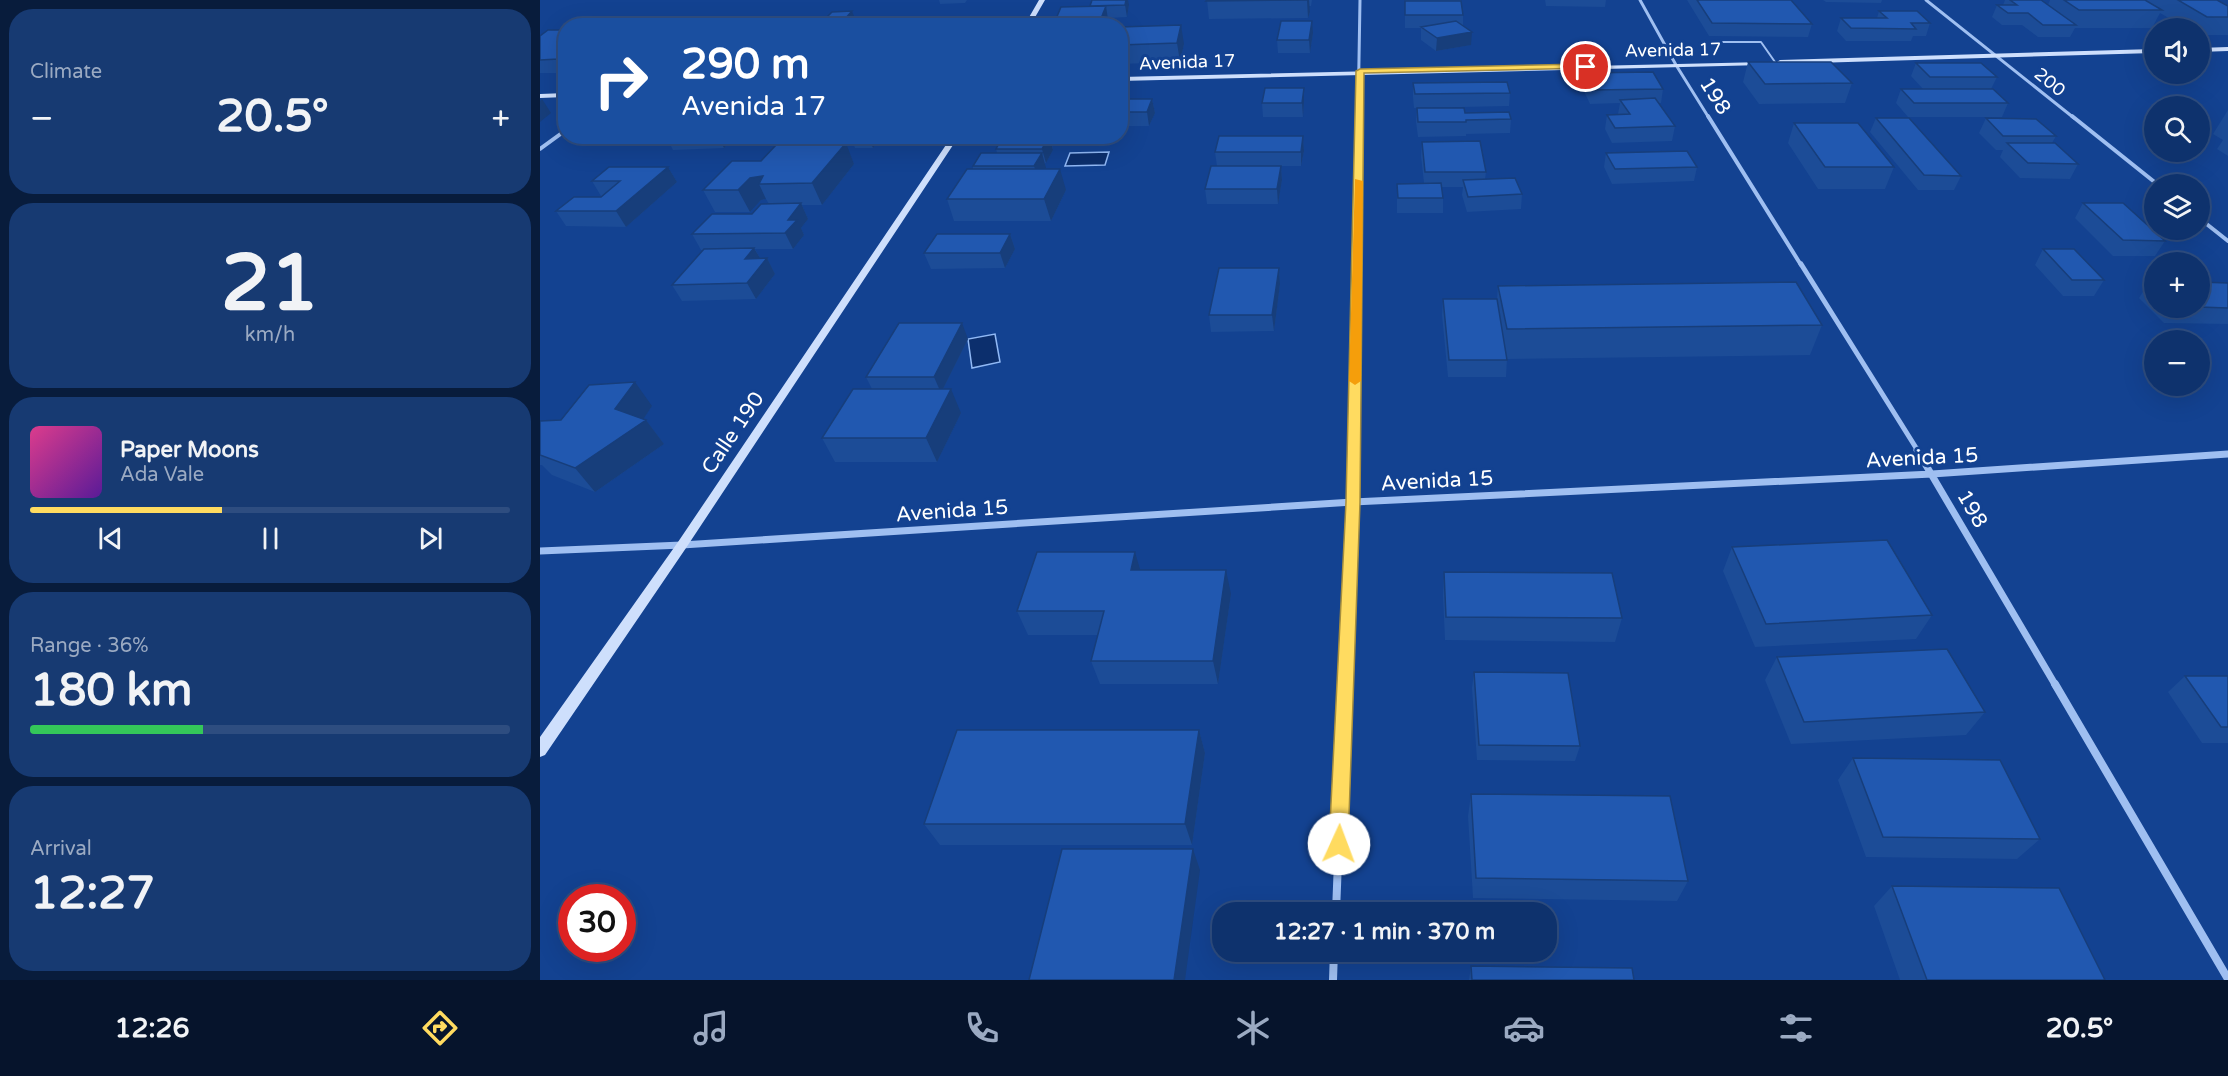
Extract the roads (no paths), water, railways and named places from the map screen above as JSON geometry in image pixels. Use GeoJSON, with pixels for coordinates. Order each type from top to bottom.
{"type":"FeatureCollection","features":[{"type":"Feature","properties":{"kind":"street"},"geometry":{"type":"LineString","coordinates":[[1032,18],[1042,0]]}},
{"type":"Feature","properties":{"kind":"street"},"geometry":{"type":"LineString","coordinates":[[1336,902],[1353,502],[1360,0]]}},
{"type":"Feature","properties":{"kind":"street","name":"198"},"geometry":{"type":"LineString","coordinates":[[1640,0],[1676,65],[1932,474],[2228,979]]}},
{"type":"Feature","properties":{"kind":"street","name":"200"},"geometry":{"type":"LineString","coordinates":[[1926,0],[2144,174]]}},
{"type":"Feature","properties":{"kind":"street"},"geometry":{"type":"LineString","coordinates":[[2210,50],[2228,49]]}},
{"type":"Feature","properties":{"kind":"street","name":"Avenida 17"},"geometry":{"type":"LineString","coordinates":[[1128,79],[2144,51]]}},
{"type":"Feature","properties":{"kind":"street"},"geometry":{"type":"LineString","coordinates":[[540,96],[558,95]]}},
{"type":"Feature","properties":{"kind":"street"},"geometry":{"type":"LineString","coordinates":[[540,149],[558,136]]}},
{"type":"Feature","properties":{"kind":"street","name":"Calle 190"},"geometry":{"type":"LineString","coordinates":[[540,750],[682,545],[951,144]]}},
{"type":"Feature","properties":{"kind":"street"},"geometry":{"type":"LineString","coordinates":[[2210,227],[2228,241]]}},
{"type":"Feature","properties":{"kind":"street","name":"Avenida 15"},"geometry":{"type":"LineString","coordinates":[[540,551],[682,545],[1353,502],[1932,474],[2228,454]]}},
{"type":"Feature","properties":{"kind":"street"},"geometry":{"type":"LineString","coordinates":[[1333,980],[1334,962]]}},
{"type":"Feature","properties":{"kind":"lane"},"geometry":{"type":"LineString","coordinates":[[1718,42],[1761,42],[1775,62]]}},
{"type":"Feature","properties":{"kind":"water"},"geometry":{"type":"Polygon","coordinates":[[[1109,152],[1105,165],[1065,166],[1070,153],[1109,152]]]}},
{"type":"Feature","properties":{"kind":"water"},"geometry":{"type":"Polygon","coordinates":[[[995,334],[1000,362],[972,368],[968,339],[995,334]]]}}]}
